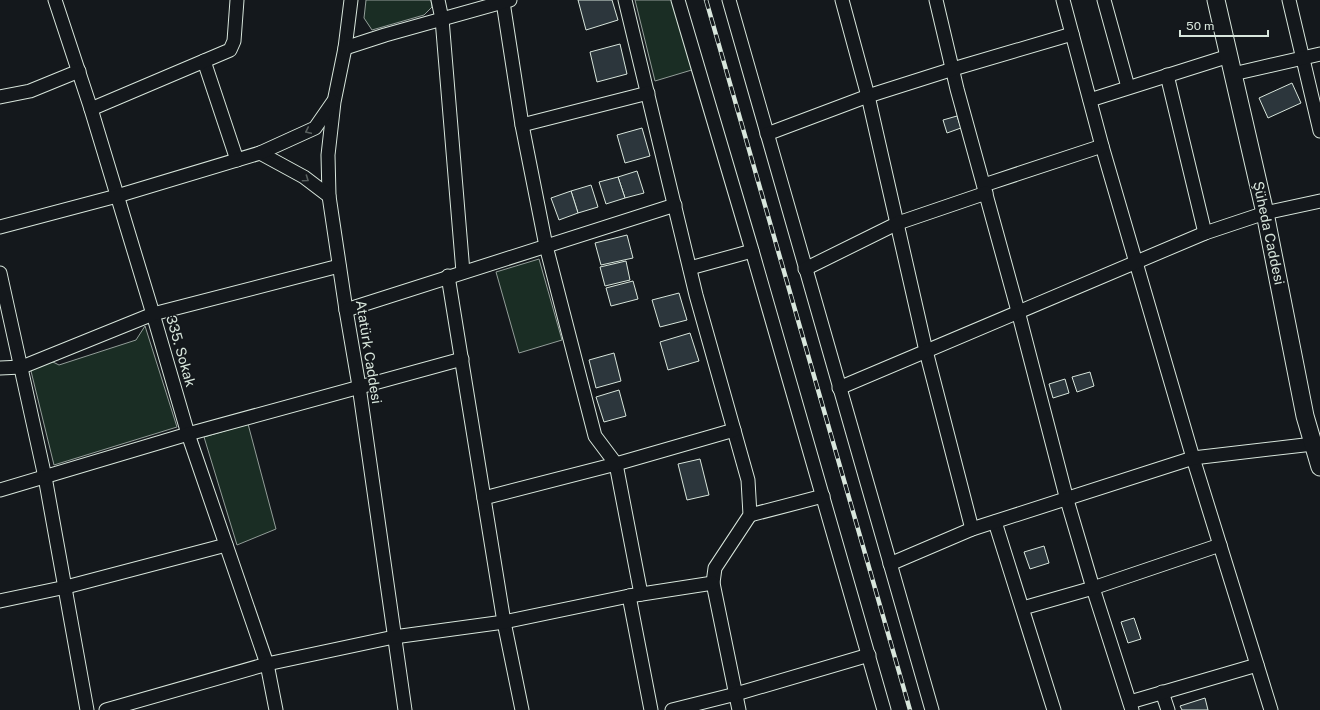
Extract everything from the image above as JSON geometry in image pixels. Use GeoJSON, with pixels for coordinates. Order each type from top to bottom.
{"type":"FeatureCollection","features":[{"type":"Feature","properties":{"kind":"main road","name":"Şüheda Caddesi"},"geometry":{"type":"LineString","coordinates":[[1216,0],[1265,213],[1305,416],[1320,466]]}},
{"type":"Feature","properties":{"kind":"street"},"geometry":{"type":"LineString","coordinates":[[91,109],[230,50],[234,41],[237,0]]}},
{"type":"Feature","properties":{"kind":"street","name":"Atatürk Caddesi"},"geometry":{"type":"LineString","coordinates":[[351,0],[345,48],[334,102],[328,155],[329,196],[359,386],[405,710]]}},
{"type":"Feature","properties":{"kind":"street"},"geometry":{"type":"LineString","coordinates":[[438,0],[442,19],[463,272]]}},
{"type":"Feature","properties":{"kind":"street"},"geometry":{"type":"LineString","coordinates":[[625,0],[690,268],[748,480],[750,515],[715,568],[713,583],[739,710]]}},
{"type":"Feature","properties":{"kind":"street"},"geometry":{"type":"LineString","coordinates":[[678,0],[884,710]]}},
{"type":"Feature","properties":{"kind":"street"},"geometry":{"type":"LineString","coordinates":[[729,0],[932,710]]}},
{"type":"Feature","properties":{"kind":"street"},"geometry":{"type":"LineString","coordinates":[[842,0],[868,96],[926,351],[972,529]]}},
{"type":"Feature","properties":{"kind":"street"},"geometry":{"type":"LineString","coordinates":[[936,0],[952,69],[1018,311],[1067,500],[1092,588],[1131,706],[1162,692],[1257,665]]}},
{"type":"Feature","properties":{"kind":"street"},"geometry":{"type":"LineString","coordinates":[[1063,0],[1102,146],[1193,458],[1271,710]]}},
{"type":"Feature","properties":{"kind":"street"},"geometry":{"type":"LineString","coordinates":[[1104,0],[1128,87]]}},
{"type":"Feature","properties":{"kind":"street"},"geometry":{"type":"LineString","coordinates":[[1289,0],[1304,58],[1320,131]]}},
{"type":"Feature","properties":{"kind":"street"},"geometry":{"type":"LineString","coordinates":[[345,48],[385,35],[507,1],[522,126],[546,246],[595,436],[616,464],[651,710]]}},
{"type":"Feature","properties":{"kind":"street","name":"335. Sokak"},"geometry":{"type":"LineString","coordinates":[[60,2],[79,71],[188,434],[267,664],[276,710]]}},
{"type":"Feature","properties":{"kind":"street"},"geometry":{"type":"LineString","coordinates":[[767,134],[868,96],[952,69],[1072,34]]}},
{"type":"Feature","properties":{"kind":"street"},"geometry":{"type":"LineString","coordinates":[[1233,74],[1320,54]]}},
{"type":"Feature","properties":{"kind":"street"},"geometry":{"type":"LineString","coordinates":[[1090,100],[1229,56]]}},
{"type":"Feature","properties":{"kind":"street"},"geometry":{"type":"LineString","coordinates":[[204,61],[238,160]]}},
{"type":"Feature","properties":{"kind":"street"},"geometry":{"type":"LineString","coordinates":[[0,97],[30,91],[79,71]]}},
{"type":"Feature","properties":{"kind":"street"},"geometry":{"type":"LineString","coordinates":[[1167,75],[1205,233]]}},
{"type":"Feature","properties":{"kind":"street"},"geometry":{"type":"LineString","coordinates":[[522,126],[648,93]]}},
{"type":"Feature","properties":{"kind":"street"},"geometry":{"type":"LineString","coordinates":[[0,227],[117,196],[260,153],[315,128],[334,102]]}},
{"type":"Feature","properties":{"kind":"street"},"geometry":{"type":"LineString","coordinates":[[805,269],[898,223],[1102,146]]}},
{"type":"Feature","properties":{"kind":"street"},"geometry":{"type":"LineString","coordinates":[[260,153],[304,177],[329,196]]}},
{"type":"Feature","properties":{"kind":"street"},"geometry":{"type":"LineString","coordinates":[[839,388],[1205,233],[1265,213],[1320,201]]}},
{"type":"Feature","properties":{"kind":"street"},"geometry":{"type":"LineString","coordinates":[[346,310],[448,276],[675,205]]}},
{"type":"Feature","properties":{"kind":"street"},"geometry":{"type":"LineString","coordinates":[[690,268],[752,251]]}},
{"type":"Feature","properties":{"kind":"street"},"geometry":{"type":"LineString","coordinates":[[0,368],[22,367],[153,314],[339,266]]}},
{"type":"Feature","properties":{"kind":"street"},"geometry":{"type":"LineString","coordinates":[[0,273],[22,367],[45,477],[87,710]]}},
{"type":"Feature","properties":{"kind":"street"},"geometry":{"type":"LineString","coordinates":[[448,276],[504,622],[522,710]]}},
{"type":"Feature","properties":{"kind":"street"},"geometry":{"type":"LineString","coordinates":[[0,490],[188,434],[462,358]]}},
{"type":"Feature","properties":{"kind":"street"},"geometry":{"type":"LineString","coordinates":[[484,498],[616,464],[734,430]]}},
{"type":"Feature","properties":{"kind":"street"},"geometry":{"type":"LineString","coordinates":[[890,564],[972,529],[1067,500],[1193,458],[1313,444]]}},
{"type":"Feature","properties":{"kind":"street"},"geometry":{"type":"LineString","coordinates":[[750,515],[823,496]]}},
{"type":"Feature","properties":{"kind":"street"},"geometry":{"type":"LineString","coordinates":[[995,522],[1054,710]]}},
{"type":"Feature","properties":{"kind":"street"},"geometry":{"type":"LineString","coordinates":[[0,601],[66,587],[226,545]]}},
{"type":"Feature","properties":{"kind":"street"},"geometry":{"type":"LineString","coordinates":[[1023,608],[1092,588],[1220,545]]}},
{"type":"Feature","properties":{"kind":"street"},"geometry":{"type":"LineString","coordinates":[[106,710],[267,664],[394,637],[504,622],[635,595],[713,583]]}},
{"type":"Feature","properties":{"kind":"street"},"geometry":{"type":"LineString","coordinates":[[672,710],[736,694],[869,655]]}},
{"type":"Feature","properties":{"kind":"street"},"geometry":{"type":"LineString","coordinates":[[1162,692],[1168,710]]}},
{"type":"Feature","properties":{"kind":"green space"},"geometry":{"type":"Polygon","coordinates":[[[366,0],[431,0],[432,7],[424,15],[372,30],[364,18],[366,0]]]}},
{"type":"Feature","properties":{"kind":"green space"},"geometry":{"type":"Polygon","coordinates":[[[635,0],[674,0],[695,69],[655,81],[635,0]]]}},
{"type":"Feature","properties":{"kind":"green space"},"geometry":{"type":"Polygon","coordinates":[[[539,259],[562,340],[519,353],[496,272],[539,259]]]}},
{"type":"Feature","properties":{"kind":"green space"},"geometry":{"type":"Polygon","coordinates":[[[145,326],[177,427],[54,465],[30,367],[49,360],[59,365],[136,340],[145,326]]]}},
{"type":"Feature","properties":{"kind":"green space"},"geometry":{"type":"Polygon","coordinates":[[[248,424],[276,529],[237,545],[204,437],[248,424]]]}},
{"type":"Feature","properties":{"kind":"building"},"geometry":{"type":"Polygon","coordinates":[[[578,0],[612,0],[618,20],[586,30],[578,0]]]}},
{"type":"Feature","properties":{"kind":"building"},"geometry":{"type":"Polygon","coordinates":[[[620,44],[627,74],[597,82],[590,52],[620,44]]]}},
{"type":"Feature","properties":{"kind":"building"},"geometry":{"type":"Polygon","coordinates":[[[1292,83],[1301,103],[1268,118],[1259,98],[1292,83]]]}},
{"type":"Feature","properties":{"kind":"building"},"geometry":{"type":"Polygon","coordinates":[[[957,116],[961,128],[947,133],[943,120],[957,116]]]}},
{"type":"Feature","properties":{"kind":"building"},"geometry":{"type":"Polygon","coordinates":[[[642,128],[650,156],[625,163],[617,135],[642,128]]]}},
{"type":"Feature","properties":{"kind":"building"},"geometry":{"type":"Polygon","coordinates":[[[637,171],[644,193],[625,198],[618,177],[637,171]]]}},
{"type":"Feature","properties":{"kind":"building"},"geometry":{"type":"Polygon","coordinates":[[[618,177],[625,198],[606,204],[599,182],[618,177]]]}},
{"type":"Feature","properties":{"kind":"building"},"geometry":{"type":"Polygon","coordinates":[[[591,185],[598,207],[578,213],[571,191],[591,185]]]}},
{"type":"Feature","properties":{"kind":"building"},"geometry":{"type":"Polygon","coordinates":[[[571,191],[578,213],[559,220],[551,198],[571,191]]]}},
{"type":"Feature","properties":{"kind":"building"},"geometry":{"type":"Polygon","coordinates":[[[627,235],[633,258],[601,265],[595,243],[627,235]]]}},
{"type":"Feature","properties":{"kind":"building"},"geometry":{"type":"Polygon","coordinates":[[[626,261],[630,280],[605,286],[600,267],[626,261]]]}},
{"type":"Feature","properties":{"kind":"building"},"geometry":{"type":"Polygon","coordinates":[[[633,281],[638,299],[611,306],[606,288],[633,281]]]}},
{"type":"Feature","properties":{"kind":"building"},"geometry":{"type":"Polygon","coordinates":[[[679,293],[687,320],[660,327],[652,300],[679,293]]]}},
{"type":"Feature","properties":{"kind":"building"},"geometry":{"type":"Polygon","coordinates":[[[690,333],[699,361],[668,370],[660,342],[690,333]]]}},
{"type":"Feature","properties":{"kind":"building"},"geometry":{"type":"Polygon","coordinates":[[[614,353],[621,381],[596,388],[589,360],[614,353]]]}},
{"type":"Feature","properties":{"kind":"building"},"geometry":{"type":"Polygon","coordinates":[[[1090,372],[1094,386],[1077,392],[1072,377],[1090,372]]]}},
{"type":"Feature","properties":{"kind":"building"},"geometry":{"type":"Polygon","coordinates":[[[1065,379],[1069,393],[1053,398],[1049,384],[1065,379]]]}},
{"type":"Feature","properties":{"kind":"building"},"geometry":{"type":"Polygon","coordinates":[[[619,390],[626,416],[604,422],[596,397],[619,390]]]}},
{"type":"Feature","properties":{"kind":"building"},"geometry":{"type":"Polygon","coordinates":[[[700,459],[709,495],[687,500],[678,464],[700,459]]]}},
{"type":"Feature","properties":{"kind":"building"},"geometry":{"type":"Polygon","coordinates":[[[1044,546],[1049,563],[1030,569],[1024,552],[1044,546]]]}},
{"type":"Feature","properties":{"kind":"building"},"geometry":{"type":"Polygon","coordinates":[[[1134,618],[1141,639],[1128,643],[1121,622],[1134,618]]]}},
{"type":"Feature","properties":{"kind":"building"},"geometry":{"type":"Polygon","coordinates":[[[1205,698],[1208,710],[1182,710],[1180,706],[1205,698]]]}},
{"type":"Feature","properties":{"kind":"railway"},"geometry":{"type":"LineString","coordinates":[[706,0],[910,710]]}}]}
